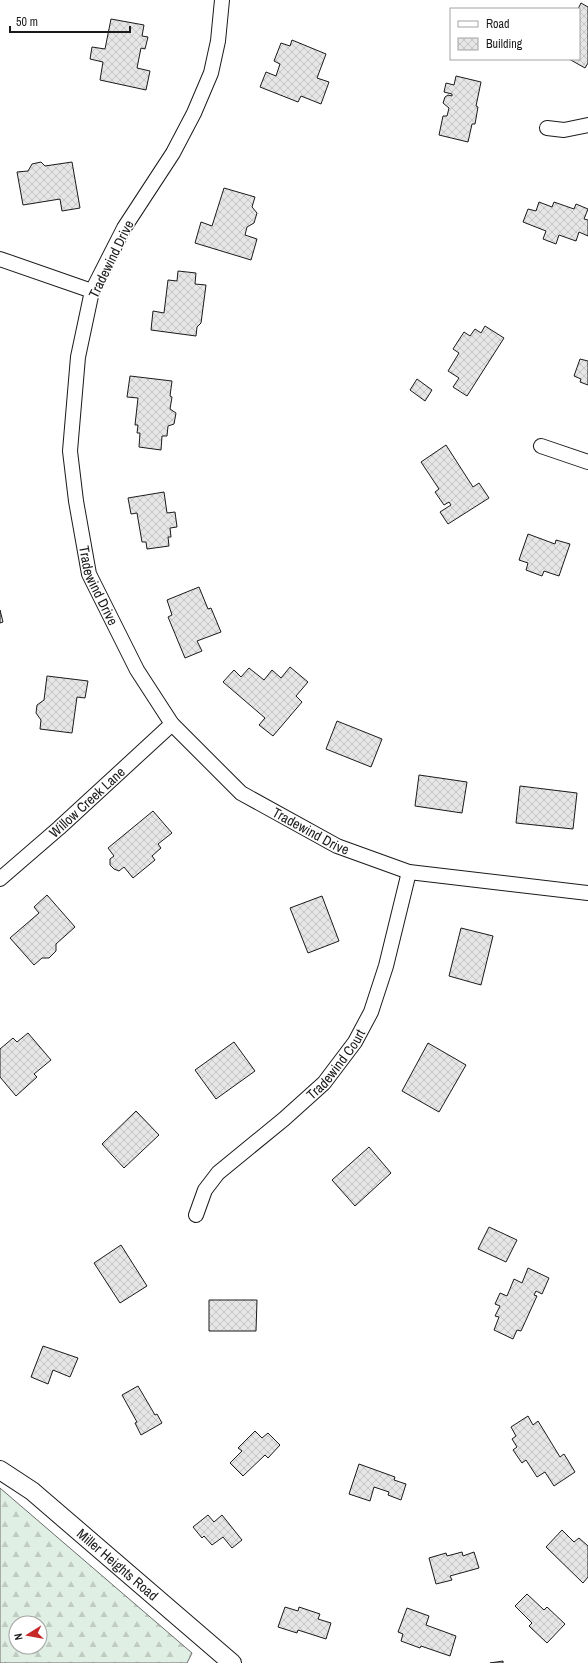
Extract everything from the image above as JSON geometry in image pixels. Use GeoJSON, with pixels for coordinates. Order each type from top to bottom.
{"type":"FeatureCollection","features":[{"type":"Feature","properties":{"kind":"street","name":"Tradewind Drive"},"geometry":{"type":"LineString","coordinates":[[222,0],[218,42],[211,73],[194,113],[173,153],[124,228],[92,291],[78,357],[70,451],[76,501],[89,574],[137,670],[172,724],[241,793],[337,846],[409,872],[588,893]]}},
{"type":"Feature","properties":{"kind":"street"},"geometry":{"type":"LineString","coordinates":[[547,128],[564,130],[588,125]]}},
{"type":"Feature","properties":{"kind":"street"},"geometry":{"type":"LineString","coordinates":[[0,260],[92,291]]}},
{"type":"Feature","properties":{"kind":"street"},"geometry":{"type":"LineString","coordinates":[[541,446],[588,462]]}},
{"type":"Feature","properties":{"kind":"street","name":"Willow Creek Lane"},"geometry":{"type":"LineString","coordinates":[[0,879],[60,828],[172,724]]}},
{"type":"Feature","properties":{"kind":"street","name":"Tradewind Court"},"geometry":{"type":"LineString","coordinates":[[196,1215],[205,1190],[218,1173],[284,1119],[324,1083],[355,1042],[371,1012],[383,974],[409,872]]}},
{"type":"Feature","properties":{"kind":"street","name":"Miller Heights Road"},"geometry":{"type":"LineString","coordinates":[[0,1470],[32,1491],[232,1663]]}},
{"type":"Feature","properties":{"kind":"green space"},"geometry":{"type":"Polygon","coordinates":[[[0,1488],[192,1653],[187,1663],[0,1663],[0,1488]]]}},
{"type":"Feature","properties":{"kind":"building"},"geometry":{"type":"Polygon","coordinates":[[[581,3],[588,7],[588,63],[585,68],[571,60],[580,60],[580,8],[578,8],[581,3]]]}},
{"type":"Feature","properties":{"kind":"building"},"geometry":{"type":"Polygon","coordinates":[[[111,19],[144,25],[142,36],[148,37],[145,49],[141,48],[137,68],[150,71],[146,90],[100,80],[103,62],[90,59],[92,47],[105,49],[111,19]]]}},
{"type":"Feature","properties":{"kind":"building"},"geometry":{"type":"Polygon","coordinates":[[[292,40],[326,54],[317,78],[329,82],[321,104],[301,96],[298,102],[260,87],[266,72],[276,76],[280,64],[274,61],[281,43],[290,46],[292,40]]]}},
{"type":"Feature","properties":{"kind":"building"},"geometry":{"type":"Polygon","coordinates":[[[456,76],[481,82],[476,106],[478,107],[475,124],[472,124],[468,142],[439,135],[443,116],[447,116],[449,108],[443,103],[445,97],[448,95],[452,96],[452,94],[444,92],[446,83],[454,85],[456,76]]]}},
{"type":"Feature","properties":{"kind":"building"},"geometry":{"type":"Polygon","coordinates":[[[41,162],[45,166],[72,162],[80,208],[62,211],[60,199],[23,205],[17,172],[28,171],[32,164],[41,162]]]}},
{"type":"Feature","properties":{"kind":"building"},"geometry":{"type":"Polygon","coordinates":[[[224,188],[255,197],[252,207],[257,213],[254,223],[247,227],[245,235],[257,239],[251,260],[195,243],[201,222],[212,226],[224,188]]]}},
{"type":"Feature","properties":{"kind":"building"},"geometry":{"type":"Polygon","coordinates":[[[539,202],[552,207],[554,202],[574,209],[576,204],[588,209],[584,219],[588,220],[588,236],[579,232],[576,241],[559,235],[556,244],[543,239],[546,231],[523,222],[528,209],[536,211],[539,202]]]}},
{"type":"Feature","properties":{"kind":"building"},"geometry":{"type":"Polygon","coordinates":[[[178,271],[196,273],[195,284],[206,285],[201,323],[197,327],[196,336],[151,330],[153,311],[164,313],[168,280],[177,281],[178,271]]]}},
{"type":"Feature","properties":{"kind":"building"},"geometry":{"type":"Polygon","coordinates":[[[485,326],[504,338],[467,396],[453,387],[459,378],[448,371],[459,353],[453,349],[464,332],[470,336],[475,329],[481,333],[485,326]]]}},
{"type":"Feature","properties":{"kind":"building"},"geometry":{"type":"Polygon","coordinates":[[[580,359],[588,361],[588,385],[580,382],[581,379],[574,376],[580,359]]]}},
{"type":"Feature","properties":{"kind":"building"},"geometry":{"type":"Polygon","coordinates":[[[130,376],[172,381],[170,409],[176,413],[174,424],[168,426],[167,436],[162,436],[161,450],[139,447],[140,433],[137,433],[138,425],[135,425],[138,398],[127,397],[130,376]]]}},
{"type":"Feature","properties":{"kind":"building"},"geometry":{"type":"Polygon","coordinates":[[[417,379],[432,390],[425,401],[410,390],[417,379]]]}},
{"type":"Feature","properties":{"kind":"building"},"geometry":{"type":"Polygon","coordinates":[[[446,445],[473,487],[479,483],[489,498],[448,524],[440,512],[451,505],[449,502],[444,505],[435,492],[439,489],[421,462],[446,445]]]}},
{"type":"Feature","properties":{"kind":"building"},"geometry":{"type":"Polygon","coordinates":[[[164,492],[167,513],[175,512],[177,527],[170,528],[171,537],[168,537],[169,546],[147,549],[146,542],[142,542],[137,513],[131,514],[128,498],[164,492]]]}},
{"type":"Feature","properties":{"kind":"building"},"geometry":{"type":"Polygon","coordinates":[[[528,534],[555,544],[556,540],[570,544],[559,576],[544,571],[542,576],[526,570],[528,563],[519,560],[528,534]]]}},
{"type":"Feature","properties":{"kind":"building"},"geometry":{"type":"Polygon","coordinates":[[[199,587],[208,609],[211,608],[221,632],[197,641],[202,651],[185,658],[168,617],[172,615],[167,600],[199,587]]]}},
{"type":"Feature","properties":{"kind":"building"},"geometry":{"type":"Polygon","coordinates":[[[0,610],[3,622],[0,623],[0,610]]]}},
{"type":"Feature","properties":{"kind":"building"},"geometry":{"type":"Polygon","coordinates":[[[290,667],[308,682],[296,696],[302,702],[273,736],[259,725],[265,718],[223,682],[234,670],[241,677],[249,668],[264,680],[272,670],[281,678],[290,667]]]}},
{"type":"Feature","properties":{"kind":"building"},"geometry":{"type":"Polygon","coordinates":[[[47,676],[88,681],[85,698],[77,697],[72,733],[40,729],[41,720],[36,713],[37,705],[44,700],[47,676]]]}},
{"type":"Feature","properties":{"kind":"building"},"geometry":{"type":"Polygon","coordinates":[[[337,721],[382,739],[371,767],[326,749],[337,721]]]}},
{"type":"Feature","properties":{"kind":"building"},"geometry":{"type":"Polygon","coordinates":[[[419,775],[467,782],[462,813],[415,806],[419,775]]]}},
{"type":"Feature","properties":{"kind":"building"},"geometry":{"type":"Polygon","coordinates":[[[520,786],[577,793],[573,829],[516,823],[520,786]]]}},
{"type":"Feature","properties":{"kind":"building"},"geometry":{"type":"Polygon","coordinates":[[[153,811],[172,833],[158,844],[161,848],[152,856],[155,860],[133,878],[124,867],[119,871],[110,865],[110,859],[114,856],[108,848],[153,811]]]}},
{"type":"Feature","properties":{"kind":"building"},"geometry":{"type":"Polygon","coordinates":[[[47,895],[75,927],[56,944],[56,951],[49,958],[42,958],[34,965],[10,938],[39,913],[34,907],[47,895]]]}},
{"type":"Feature","properties":{"kind":"building"},"geometry":{"type":"Polygon","coordinates":[[[322,896],[339,941],[308,953],[290,908],[322,896]]]}},
{"type":"Feature","properties":{"kind":"building"},"geometry":{"type":"Polygon","coordinates":[[[461,928],[493,936],[481,985],[449,976],[461,928]]]}},
{"type":"Feature","properties":{"kind":"building"},"geometry":{"type":"Polygon","coordinates":[[[28,1033],[51,1060],[34,1074],[37,1077],[16,1096],[0,1077],[0,1049],[13,1038],[17,1042],[28,1033]]]}},
{"type":"Feature","properties":{"kind":"building"},"geometry":{"type":"Polygon","coordinates":[[[234,1042],[255,1071],[216,1099],[195,1070],[234,1042]]]}},
{"type":"Feature","properties":{"kind":"building"},"geometry":{"type":"Polygon","coordinates":[[[428,1043],[466,1065],[439,1112],[402,1091],[428,1043]]]}},
{"type":"Feature","properties":{"kind":"building"},"geometry":{"type":"Polygon","coordinates":[[[136,1111],[159,1135],[124,1168],[102,1144],[136,1111]]]}},
{"type":"Feature","properties":{"kind":"building"},"geometry":{"type":"Polygon","coordinates":[[[369,1147],[391,1173],[355,1206],[332,1180],[369,1147]]]}},
{"type":"Feature","properties":{"kind":"building"},"geometry":{"type":"Polygon","coordinates":[[[489,1227],[517,1240],[506,1262],[478,1249],[489,1227]]]}},
{"type":"Feature","properties":{"kind":"building"},"geometry":{"type":"Polygon","coordinates":[[[121,1245],[147,1286],[120,1303],[94,1263],[121,1245]]]}},
{"type":"Feature","properties":{"kind":"building"},"geometry":{"type":"Polygon","coordinates":[[[528,1268],[549,1278],[542,1294],[536,1291],[534,1295],[537,1296],[521,1331],[517,1330],[513,1339],[494,1330],[499,1317],[495,1316],[500,1306],[495,1304],[500,1293],[507,1296],[514,1279],[522,1283],[528,1268]]]}},
{"type":"Feature","properties":{"kind":"building"},"geometry":{"type":"Polygon","coordinates":[[[209,1300],[257,1300],[256,1331],[209,1331],[209,1300]]]}},
{"type":"Feature","properties":{"kind":"building"},"geometry":{"type":"Polygon","coordinates":[[[43,1346],[78,1358],[70,1377],[53,1370],[48,1384],[31,1377],[43,1346]]]}},
{"type":"Feature","properties":{"kind":"building"},"geometry":{"type":"Polygon","coordinates":[[[138,1386],[155,1415],[157,1414],[162,1423],[141,1435],[135,1423],[137,1422],[122,1395],[138,1386]]]}},
{"type":"Feature","properties":{"kind":"building"},"geometry":{"type":"Polygon","coordinates":[[[528,1416],[533,1425],[538,1421],[560,1457],[564,1454],[575,1472],[554,1486],[545,1472],[537,1477],[526,1460],[522,1463],[513,1450],[517,1447],[512,1439],[516,1436],[511,1427],[528,1416]]]}},
{"type":"Feature","properties":{"kind":"building"},"geometry":{"type":"Polygon","coordinates":[[[255,1431],[262,1438],[268,1433],[280,1445],[268,1458],[265,1455],[243,1476],[230,1463],[242,1451],[238,1448],[255,1431]]]}},
{"type":"Feature","properties":{"kind":"building"},"geometry":{"type":"Polygon","coordinates":[[[359,1464],[395,1477],[394,1480],[406,1484],[401,1500],[388,1495],[389,1492],[374,1487],[370,1501],[349,1494],[359,1464]]]}},
{"type":"Feature","properties":{"kind":"building"},"geometry":{"type":"Polygon","coordinates":[[[208,1515],[214,1522],[222,1515],[242,1540],[232,1548],[223,1537],[212,1545],[204,1536],[202,1538],[193,1527],[208,1515]]]}},
{"type":"Feature","properties":{"kind":"building"},"geometry":{"type":"Polygon","coordinates":[[[562,1530],[574,1542],[579,1538],[588,1546],[588,1577],[583,1583],[546,1547],[562,1530]]]}},
{"type":"Feature","properties":{"kind":"building"},"geometry":{"type":"Polygon","coordinates":[[[462,1552],[463,1556],[474,1552],[479,1568],[450,1576],[452,1580],[436,1584],[429,1558],[446,1553],[447,1556],[462,1552]]]}},
{"type":"Feature","properties":{"kind":"building"},"geometry":{"type":"Polygon","coordinates":[[[527,1594],[544,1610],[547,1607],[565,1624],[547,1643],[529,1626],[532,1623],[515,1606],[527,1594]]]}},
{"type":"Feature","properties":{"kind":"building"},"geometry":{"type":"Polygon","coordinates":[[[285,1607],[298,1611],[299,1607],[320,1614],[318,1619],[331,1623],[326,1639],[298,1630],[297,1633],[278,1627],[285,1607]]]}},
{"type":"Feature","properties":{"kind":"building"},"geometry":{"type":"Polygon","coordinates":[[[407,1608],[429,1616],[426,1625],[456,1636],[450,1656],[401,1641],[403,1634],[398,1632],[407,1608]]]}},
{"type":"Feature","properties":{"kind":"building"},"geometry":{"type":"Polygon","coordinates":[[[503,1661],[503,1663],[490,1663],[503,1661]]]}}]}
